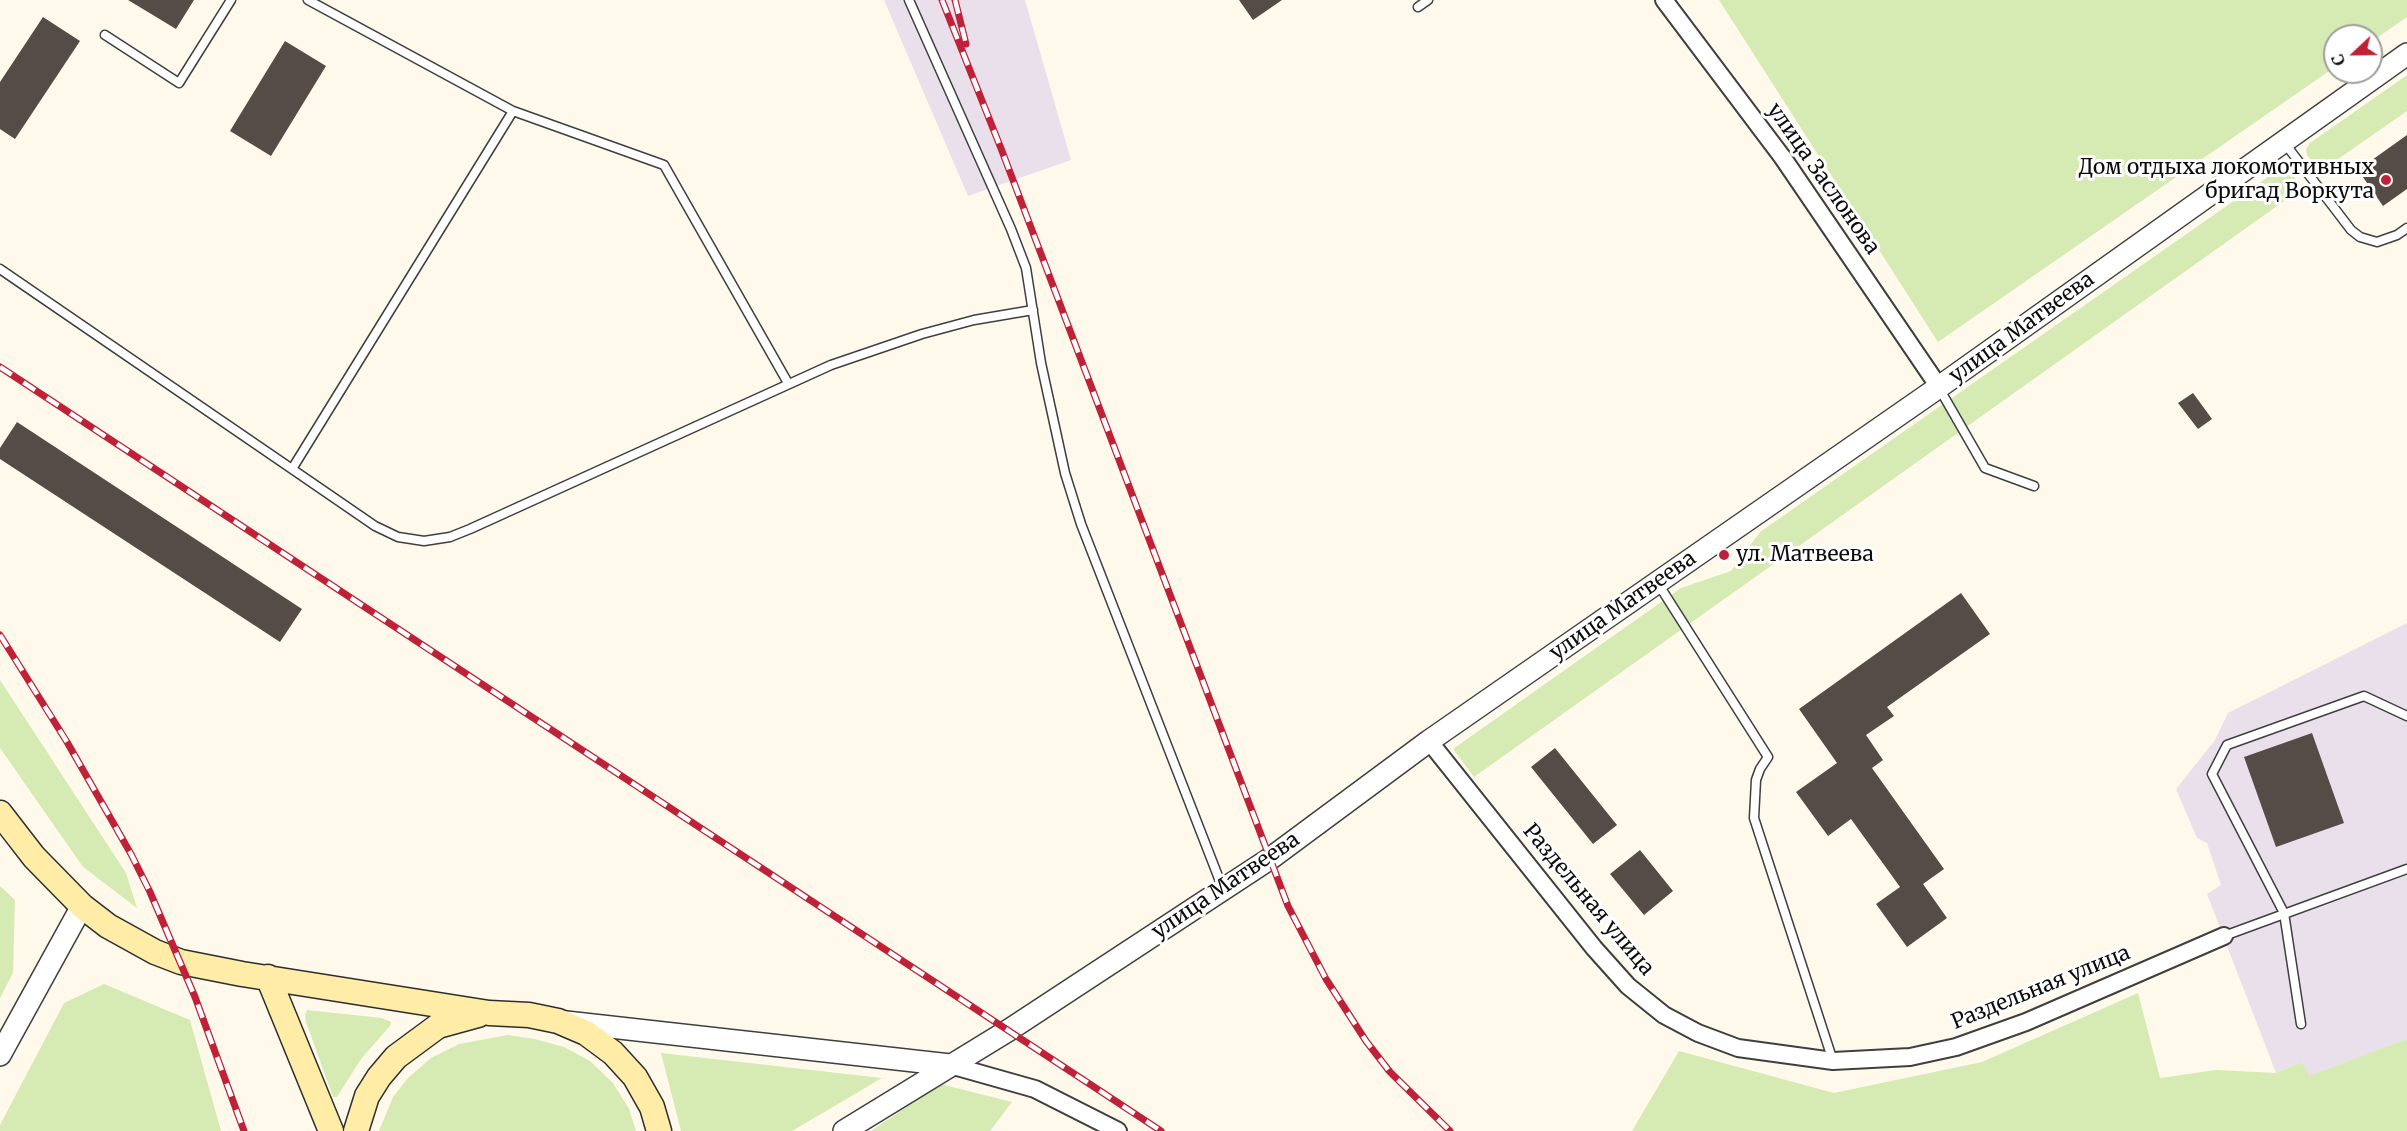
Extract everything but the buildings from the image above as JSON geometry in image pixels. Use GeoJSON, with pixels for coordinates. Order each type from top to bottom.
{"type":"FeatureCollection","features":[{"type":"Feature","properties":{"kind":"main road"},"geometry":{"type":"LineString","coordinates":[[0,813],[34,856],[82,906],[108,926],[155,952],[181,962],[268,977],[558,1021],[586,1033],[613,1053],[635,1077],[652,1107],[659,1131]]}},
{"type":"Feature","properties":{"kind":"main road"},"geometry":{"type":"LineString","coordinates":[[268,977],[331,1131]]}},
{"type":"Feature","properties":{"kind":"main road"},"geometry":{"type":"LineString","coordinates":[[356,1131],[367,1096],[396,1057],[438,1026],[489,1012]]}},
{"type":"Feature","properties":{"kind":"street","name":"улица Заслонова"},"geometry":{"type":"LineString","coordinates":[[1664,0],[1784,158],[1939,387]]}},
{"type":"Feature","properties":{"kind":"street","name":"улица Матвеева"},"geometry":{"type":"LineString","coordinates":[[844,1131],[1009,1030],[1271,858],[1429,741],[1939,387],[2407,54]]}},
{"type":"Feature","properties":{"kind":"street","name":"Раздельная улица"},"geometry":{"type":"LineString","coordinates":[[1429,741],[1594,948],[1628,986],[1664,1015],[1698,1033],[1738,1048],[1833,1061],[1910,1057],[1956,1047],[2026,1022],[2224,936]]}},
{"type":"Feature","properties":{"kind":"street"},"geometry":{"type":"LineString","coordinates":[[0,1056],[82,906]]}},
{"type":"Feature","properties":{"kind":"street"},"geometry":{"type":"LineString","coordinates":[[558,1021],[950,1065],[1035,1089],[1118,1131]]}},
{"type":"Feature","properties":{"kind":"lane"},"geometry":{"type":"LineString","coordinates":[[105,34],[179,83],[231,0]]}},
{"type":"Feature","properties":{"kind":"lane"},"geometry":{"type":"LineString","coordinates":[[308,0],[513,111],[664,165],[788,383]]}},
{"type":"Feature","properties":{"kind":"lane"},"geometry":{"type":"LineString","coordinates":[[909,0],[1011,229],[1026,268],[1055,434],[1081,524],[1223,890]]}},
{"type":"Feature","properties":{"kind":"lane"},"geometry":{"type":"LineString","coordinates":[[1418,7],[1428,0]]}},
{"type":"Feature","properties":{"kind":"lane"},"geometry":{"type":"LineString","coordinates":[[292,468],[513,111]]}},
{"type":"Feature","properties":{"kind":"lane"},"geometry":{"type":"LineString","coordinates":[[2283,141],[2351,230],[2360,237],[2376,242],[2397,235],[2407,228]]}},
{"type":"Feature","properties":{"kind":"lane"},"geometry":{"type":"LineString","coordinates":[[0,269],[375,526],[398,537],[424,541],[450,537],[481,525],[831,365],[922,334],[974,320],[1033,309]]}},
{"type":"Feature","properties":{"kind":"lane"},"geometry":{"type":"LineString","coordinates":[[1939,387],[1984,468],[2034,486]]}},
{"type":"Feature","properties":{"kind":"lane"},"geometry":{"type":"LineString","coordinates":[[1657,581],[1768,757],[1756,780],[1754,818],[1833,1061]]}},
{"type":"Feature","properties":{"kind":"lane"},"geometry":{"type":"LineString","coordinates":[[2301,1024],[2284,913],[2211,774],[2227,745],[2364,696],[2407,716]]}},
{"type":"Feature","properties":{"kind":"lane"},"geometry":{"type":"LineString","coordinates":[[2224,936],[2407,868]]}},
{"type":"Feature","properties":{"kind":"shaded area"},"geometry":{"type":"Polygon","coordinates":[[[884,0],[1025,0],[1071,160],[968,196],[884,0]]]}},
{"type":"Feature","properties":{"kind":"shaded area"},"geometry":{"type":"Polygon","coordinates":[[[2407,623],[2407,1039],[2308,1077],[2302,1062],[2276,1073],[2207,894],[2221,885],[2207,843],[2197,838],[2176,789],[2215,740],[2228,713],[2407,623]]]}},
{"type":"Feature","properties":{"kind":"green space"},"geometry":{"type":"Polygon","coordinates":[[[1719,0],[2407,0],[2407,17],[2383,34],[2383,24],[2323,24],[2323,75],[1938,342],[1719,0]]]}},
{"type":"Feature","properties":{"kind":"green space"},"geometry":{"type":"Polygon","coordinates":[[[2407,75],[2407,111],[2331,164],[2320,168],[2315,166],[2307,155],[2306,149],[2310,143],[2407,75]]]}},
{"type":"Feature","properties":{"kind":"green space"},"geometry":{"type":"Polygon","coordinates":[[[2281,168],[2288,170],[2295,178],[2298,186],[2294,194],[1474,777],[1453,749],[1681,588],[1731,571],[1760,532],[2281,168]]]}},
{"type":"Feature","properties":{"kind":"green space"},"geometry":{"type":"Polygon","coordinates":[[[0,680],[126,873],[137,908],[83,867],[0,748],[0,680]]]}},
{"type":"Feature","properties":{"kind":"green space"},"geometry":{"type":"Polygon","coordinates":[[[0,886],[15,900],[13,973],[0,998],[0,886]]]}},
{"type":"Feature","properties":{"kind":"green space"},"geometry":{"type":"Polygon","coordinates":[[[104,984],[190,1020],[221,1131],[0,1131],[0,1125],[64,1003],[104,984]]]}},
{"type":"Feature","properties":{"kind":"green space"},"geometry":{"type":"Polygon","coordinates":[[[2138,993],[2160,1078],[2216,1070],[2276,1073],[2302,1062],[2309,1076],[2407,1039],[2407,1131],[1632,1131],[1679,1051],[1834,1093],[1982,1062],[2138,993]]]}},
{"type":"Feature","properties":{"kind":"green space"},"geometry":{"type":"Polygon","coordinates":[[[307,1010],[382,1018],[391,1022],[361,1059],[337,1097],[333,1097],[306,1022],[307,1010]]]}},
{"type":"Feature","properties":{"kind":"green space"},"geometry":{"type":"Polygon","coordinates":[[[508,1035],[564,1047],[590,1061],[613,1083],[629,1109],[636,1131],[379,1131],[393,1097],[408,1078],[431,1058],[459,1044],[508,1035]]]}},
{"type":"Feature","properties":{"kind":"green space"},"geometry":{"type":"Polygon","coordinates":[[[661,1053],[882,1078],[792,1131],[681,1131],[661,1053]]]}},
{"type":"Feature","properties":{"kind":"green space"},"geometry":{"type":"Polygon","coordinates":[[[940,1084],[1012,1102],[990,1131],[871,1131],[940,1084]]]}},
{"type":"Feature","properties":{"kind":"railway"},"geometry":{"type":"LineString","coordinates":[[942,0],[1002,151],[1288,906],[1326,979],[1366,1041],[1390,1072],[1450,1131]]}},
{"type":"Feature","properties":{"kind":"railway"},"geometry":{"type":"LineString","coordinates":[[955,0],[966,44]]}},
{"type":"Feature","properties":{"kind":"railway"},"geometry":{"type":"LineString","coordinates":[[0,367],[1161,1131]]}},
{"type":"Feature","properties":{"kind":"railway"},"geometry":{"type":"LineString","coordinates":[[0,635],[67,742],[150,892],[195,997],[244,1131]]}},
{"type":"Feature","properties":{"kind":"place","name":"Дом отдыха локомотивных бригад Воркута"},"geometry":{"type":"Point","coordinates":[2386,180]}},
{"type":"Feature","properties":{"kind":"place","name":"ул. Матвеева"},"geometry":{"type":"Point","coordinates":[1724,555]}}]}
